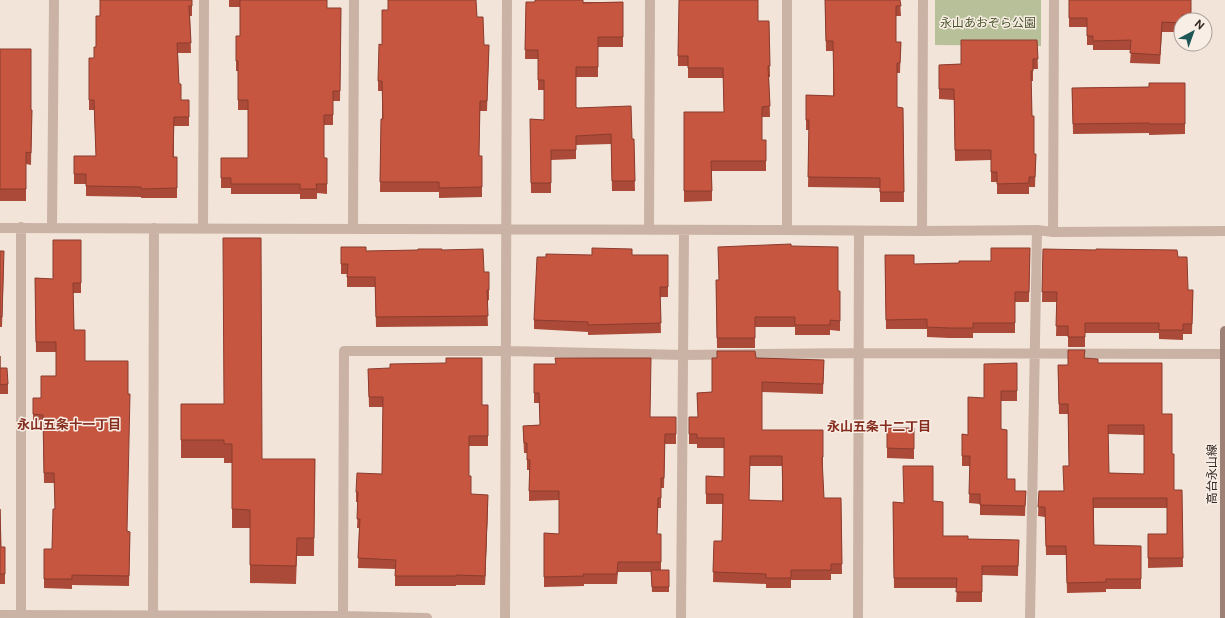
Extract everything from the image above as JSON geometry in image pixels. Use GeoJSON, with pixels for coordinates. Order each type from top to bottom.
{"type":"FeatureCollection","features":[{"type":"Feature","properties":{"kind":"street"},"geometry":{"type":"LineString","coordinates":[[52,227],[54,0]]}},
{"type":"Feature","properties":{"kind":"street"},"geometry":{"type":"LineString","coordinates":[[203,228],[204,0]]}},
{"type":"Feature","properties":{"kind":"street"},"geometry":{"type":"LineString","coordinates":[[353,229],[354,0]]}},
{"type":"Feature","properties":{"kind":"street"},"geometry":{"type":"LineString","coordinates":[[505,618],[507,0]]}},
{"type":"Feature","properties":{"kind":"street"},"geometry":{"type":"LineString","coordinates":[[649,230],[650,0]]}},
{"type":"Feature","properties":{"kind":"street"},"geometry":{"type":"LineString","coordinates":[[787,0],[787,230]]}},
{"type":"Feature","properties":{"kind":"street"},"geometry":{"type":"LineString","coordinates":[[922,231],[923,0]]}},
{"type":"Feature","properties":{"kind":"street"},"geometry":{"type":"LineString","coordinates":[[1053,232],[1054,0]]}},
{"type":"Feature","properties":{"kind":"street"},"geometry":{"type":"LineString","coordinates":[[21,227],[21,615]]}},
{"type":"Feature","properties":{"kind":"street"},"geometry":{"type":"LineString","coordinates":[[0,228],[859,231],[1037,230],[1053,232],[1225,232]]}},
{"type":"Feature","properties":{"kind":"street"},"geometry":{"type":"LineString","coordinates":[[153,617],[154,228]]}},
{"type":"Feature","properties":{"kind":"street"},"geometry":{"type":"LineString","coordinates":[[681,618],[684,230]]}},
{"type":"Feature","properties":{"kind":"street"},"geometry":{"type":"LineString","coordinates":[[1030,618],[1037,230]]}},
{"type":"Feature","properties":{"kind":"street"},"geometry":{"type":"LineString","coordinates":[[858,618],[859,231]]}},
{"type":"Feature","properties":{"kind":"street","name":"高台永山線"},"geometry":{"type":"LineString","coordinates":[[1225,330],[1225,618]]}},
{"type":"Feature","properties":{"kind":"street"},"geometry":{"type":"LineString","coordinates":[[342,616],[344,351],[507,351],[684,355],[859,353],[1225,354]]}},
{"type":"Feature","properties":{"kind":"street"},"geometry":{"type":"LineString","coordinates":[[0,615],[153,617],[342,616],[427,618]]}},
{"type":"Feature","properties":{"kind":"green space","name":"永山あおぞら公園"},"geometry":{"type":"Polygon","coordinates":[[[935,0],[1041,0],[1041,46],[935,45],[935,0]]]}},
{"type":"Feature","properties":{"kind":"building"},"geometry":{"type":"Polygon","coordinates":[[[100,0],[192,0],[192,6],[189,6],[191,43],[177,43],[181,100],[189,100],[189,117],[174,117],[173,157],[177,157],[177,188],[141,189],[141,187],[86,186],[86,174],[74,174],[74,156],[96,156],[94,100],[89,100],[89,58],[94,58],[94,47],[96,47],[96,16],[100,16],[100,0]]]}},
{"type":"Feature","properties":{"kind":"building"},"geometry":{"type":"Polygon","coordinates":[[[240,0],[327,0],[327,8],[341,8],[340,91],[333,91],[333,115],[324,115],[324,158],[327,158],[327,184],[316,184],[317,189],[300,189],[300,184],[231,184],[231,178],[221,178],[221,158],[248,158],[248,100],[238,100],[238,61],[236,61],[236,36],[240,36],[240,0]]]}},
{"type":"Feature","properties":{"kind":"building"},"geometry":{"type":"Polygon","coordinates":[[[388,0],[476,0],[477,17],[483,17],[484,45],[489,45],[487,101],[480,101],[479,156],[482,156],[482,187],[439,188],[439,182],[380,182],[381,119],[383,119],[382,81],[378,81],[379,44],[382,45],[382,10],[388,10],[388,0]]]}},
{"type":"Feature","properties":{"kind":"building"},"geometry":{"type":"Polygon","coordinates":[[[535,0],[583,0],[583,3],[623,2],[623,37],[598,37],[598,67],[576,67],[576,107],[631,106],[632,139],[634,139],[635,181],[612,181],[611,134],[576,136],[576,150],[551,150],[551,183],[531,183],[530,119],[544,120],[544,80],[538,80],[538,50],[525,50],[526,2],[535,2],[535,0]]]}},
{"type":"Feature","properties":{"kind":"building"},"geometry":{"type":"Polygon","coordinates":[[[679,0],[758,0],[758,21],[769,21],[770,66],[768,66],[770,106],[762,107],[762,140],[766,140],[766,161],[711,161],[712,191],[684,191],[684,112],[724,112],[723,68],[688,68],[688,56],[678,56],[679,0]]]}},
{"type":"Feature","properties":{"kind":"building"},"geometry":{"type":"Polygon","coordinates":[[[825,0],[900,0],[901,6],[896,6],[896,42],[901,42],[900,63],[897,63],[897,107],[903,108],[904,192],[880,192],[880,178],[808,177],[809,120],[806,120],[806,95],[834,96],[833,41],[826,41],[825,0]]]}},
{"type":"Feature","properties":{"kind":"building"},"geometry":{"type":"Polygon","coordinates":[[[1069,0],[1191,0],[1191,12],[1173,12],[1173,23],[1162,22],[1160,55],[1130,53],[1131,40],[1093,41],[1093,36],[1087,36],[1087,18],[1069,18],[1069,0]]]}},
{"type":"Feature","properties":{"kind":"building"},"geometry":{"type":"Polygon","coordinates":[[[961,40],[1037,40],[1038,59],[1033,59],[1033,71],[1031,71],[1032,116],[1034,116],[1034,154],[1036,154],[1035,177],[1029,177],[1029,183],[997,184],[997,172],[991,172],[991,150],[955,150],[954,89],[939,89],[939,65],[961,64],[961,40]]]}},
{"type":"Feature","properties":{"kind":"building"},"geometry":{"type":"Polygon","coordinates":[[[0,49],[31,49],[31,153],[26,152],[26,189],[0,189],[0,49]]]}},
{"type":"Feature","properties":{"kind":"building"},"geometry":{"type":"Polygon","coordinates":[[[1149,83],[1185,83],[1185,124],[1073,124],[1072,88],[1149,87],[1149,83]]]}},
{"type":"Feature","properties":{"kind":"building"},"geometry":{"type":"Polygon","coordinates":[[[223,238],[261,238],[262,459],[315,459],[314,538],[297,538],[296,566],[250,565],[250,510],[232,509],[232,444],[224,444],[224,440],[181,440],[181,404],[224,404],[223,238]]]}},
{"type":"Feature","properties":{"kind":"building"},"geometry":{"type":"Polygon","coordinates":[[[53,240],[81,240],[81,283],[73,283],[74,330],[85,330],[85,361],[128,361],[128,394],[130,394],[127,531],[130,532],[129,576],[72,575],[72,579],[44,579],[44,549],[52,549],[53,509],[55,509],[54,473],[44,473],[43,415],[33,414],[33,398],[41,398],[41,376],[56,376],[56,342],[36,342],[35,278],[53,279],[53,240]]]}},
{"type":"Feature","properties":{"kind":"building"},"geometry":{"type":"Polygon","coordinates":[[[791,244],[791,246],[838,247],[840,321],[830,320],[830,325],[795,325],[795,317],[755,317],[755,338],[717,338],[716,280],[719,280],[718,247],[791,244]]]}},
{"type":"Feature","properties":{"kind":"building"},"geometry":{"type":"Polygon","coordinates":[[[341,247],[366,247],[366,251],[483,249],[484,272],[489,272],[489,290],[487,290],[488,316],[376,317],[375,277],[347,277],[348,264],[341,264],[341,247]]]}},
{"type":"Feature","properties":{"kind":"building"},"geometry":{"type":"Polygon","coordinates":[[[592,248],[632,249],[632,255],[668,255],[668,287],[660,287],[661,323],[588,325],[588,322],[534,320],[537,257],[546,257],[546,254],[592,255],[592,248]]]}},
{"type":"Feature","properties":{"kind":"building"},"geometry":{"type":"Polygon","coordinates":[[[991,248],[1030,248],[1029,292],[1015,292],[1015,323],[973,323],[973,328],[949,328],[927,327],[927,319],[886,320],[885,255],[914,255],[914,264],[959,263],[959,261],[991,261],[991,248]]]}},
{"type":"Feature","properties":{"kind":"building"},"geometry":{"type":"Polygon","coordinates":[[[1043,249],[1177,250],[1178,257],[1187,257],[1188,290],[1193,290],[1192,324],[1183,324],[1183,330],[1159,330],[1159,323],[1085,323],[1085,337],[1068,337],[1068,326],[1056,326],[1057,292],[1042,292],[1043,249]]]}},
{"type":"Feature","properties":{"kind":"building"},"geometry":{"type":"Polygon","coordinates":[[[0,251],[4,251],[2,317],[0,317],[0,251]]]}},
{"type":"Feature","properties":{"kind":"building"},"geometry":{"type":"Polygon","coordinates":[[[1068,350],[1085,350],[1084,358],[1098,359],[1098,363],[1162,363],[1162,414],[1172,414],[1174,490],[1182,490],[1183,558],[1148,558],[1148,534],[1167,534],[1167,498],[1093,498],[1094,545],[1141,546],[1141,579],[1106,579],[1106,582],[1067,583],[1066,546],[1046,546],[1045,507],[1038,507],[1039,491],[1064,491],[1063,466],[1069,466],[1068,404],[1059,404],[1058,365],[1068,365],[1068,350]],[[1108,425],[1109,473],[1144,474],[1144,425],[1108,425]]]}},
{"type":"Feature","properties":{"kind":"building"},"geometry":{"type":"Polygon","coordinates":[[[717,351],[755,351],[756,358],[824,360],[823,384],[762,382],[762,430],[823,430],[822,457],[824,498],[841,498],[842,564],[831,564],[831,570],[791,570],[791,578],[766,578],[766,574],[713,572],[714,541],[722,541],[723,494],[706,494],[706,476],[724,477],[724,438],[697,438],[697,434],[689,434],[689,417],[698,417],[697,393],[712,392],[712,358],[717,358],[717,351]],[[750,456],[749,500],[783,501],[782,456],[750,456]]]}},
{"type":"Feature","properties":{"kind":"building"},"geometry":{"type":"Polygon","coordinates":[[[446,358],[482,358],[482,405],[488,405],[488,436],[469,436],[469,476],[471,476],[471,494],[488,495],[485,576],[395,576],[396,560],[358,558],[360,519],[357,519],[357,473],[382,474],[383,397],[369,397],[368,369],[390,368],[390,364],[446,363],[446,358]]]}},
{"type":"Feature","properties":{"kind":"building"},"geometry":{"type":"Polygon","coordinates":[[[555,358],[651,358],[650,417],[676,417],[676,434],[665,434],[664,478],[661,478],[661,498],[658,498],[657,534],[661,534],[661,562],[618,562],[617,574],[583,574],[584,576],[544,577],[544,533],[559,534],[559,491],[529,491],[530,460],[527,460],[527,443],[524,443],[523,426],[540,425],[539,393],[534,393],[534,364],[556,364],[555,358]]]}},
{"type":"Feature","properties":{"kind":"building"},"geometry":{"type":"Polygon","coordinates":[[[1017,363],[1017,391],[1001,391],[1001,429],[1007,430],[1007,479],[1015,479],[1015,491],[1026,491],[1025,506],[980,505],[980,494],[969,494],[970,456],[962,456],[962,434],[968,435],[968,397],[984,398],[984,364],[1017,363]]]}},
{"type":"Feature","properties":{"kind":"building"},"geometry":{"type":"Polygon","coordinates":[[[0,368],[7,368],[8,384],[0,385],[0,368]]]}},
{"type":"Feature","properties":{"kind":"building"},"geometry":{"type":"Polygon","coordinates":[[[887,428],[914,428],[914,449],[887,448],[887,428]]]}},
{"type":"Feature","properties":{"kind":"building"},"geometry":{"type":"Polygon","coordinates":[[[903,466],[933,466],[933,501],[943,502],[943,536],[968,536],[968,539],[1019,540],[1018,566],[982,566],[982,592],[956,592],[957,578],[894,578],[893,502],[904,503],[903,466]]]}},
{"type":"Feature","properties":{"kind":"building"},"geometry":{"type":"Polygon","coordinates":[[[0,509],[1,547],[5,547],[5,574],[0,574],[0,509]]]}},
{"type":"Feature","properties":{"kind":"building"},"geometry":{"type":"Polygon","coordinates":[[[651,570],[669,570],[669,587],[652,587],[651,570]]]}},
{"type":"Feature","properties":{"kind":"district","name":"永山五条十一丁目"},"geometry":{"type":"Point","coordinates":[69,424]}},
{"type":"Feature","properties":{"kind":"district","name":"永山五条十二丁目"},"geometry":{"type":"Point","coordinates":[879,426]}}]}
